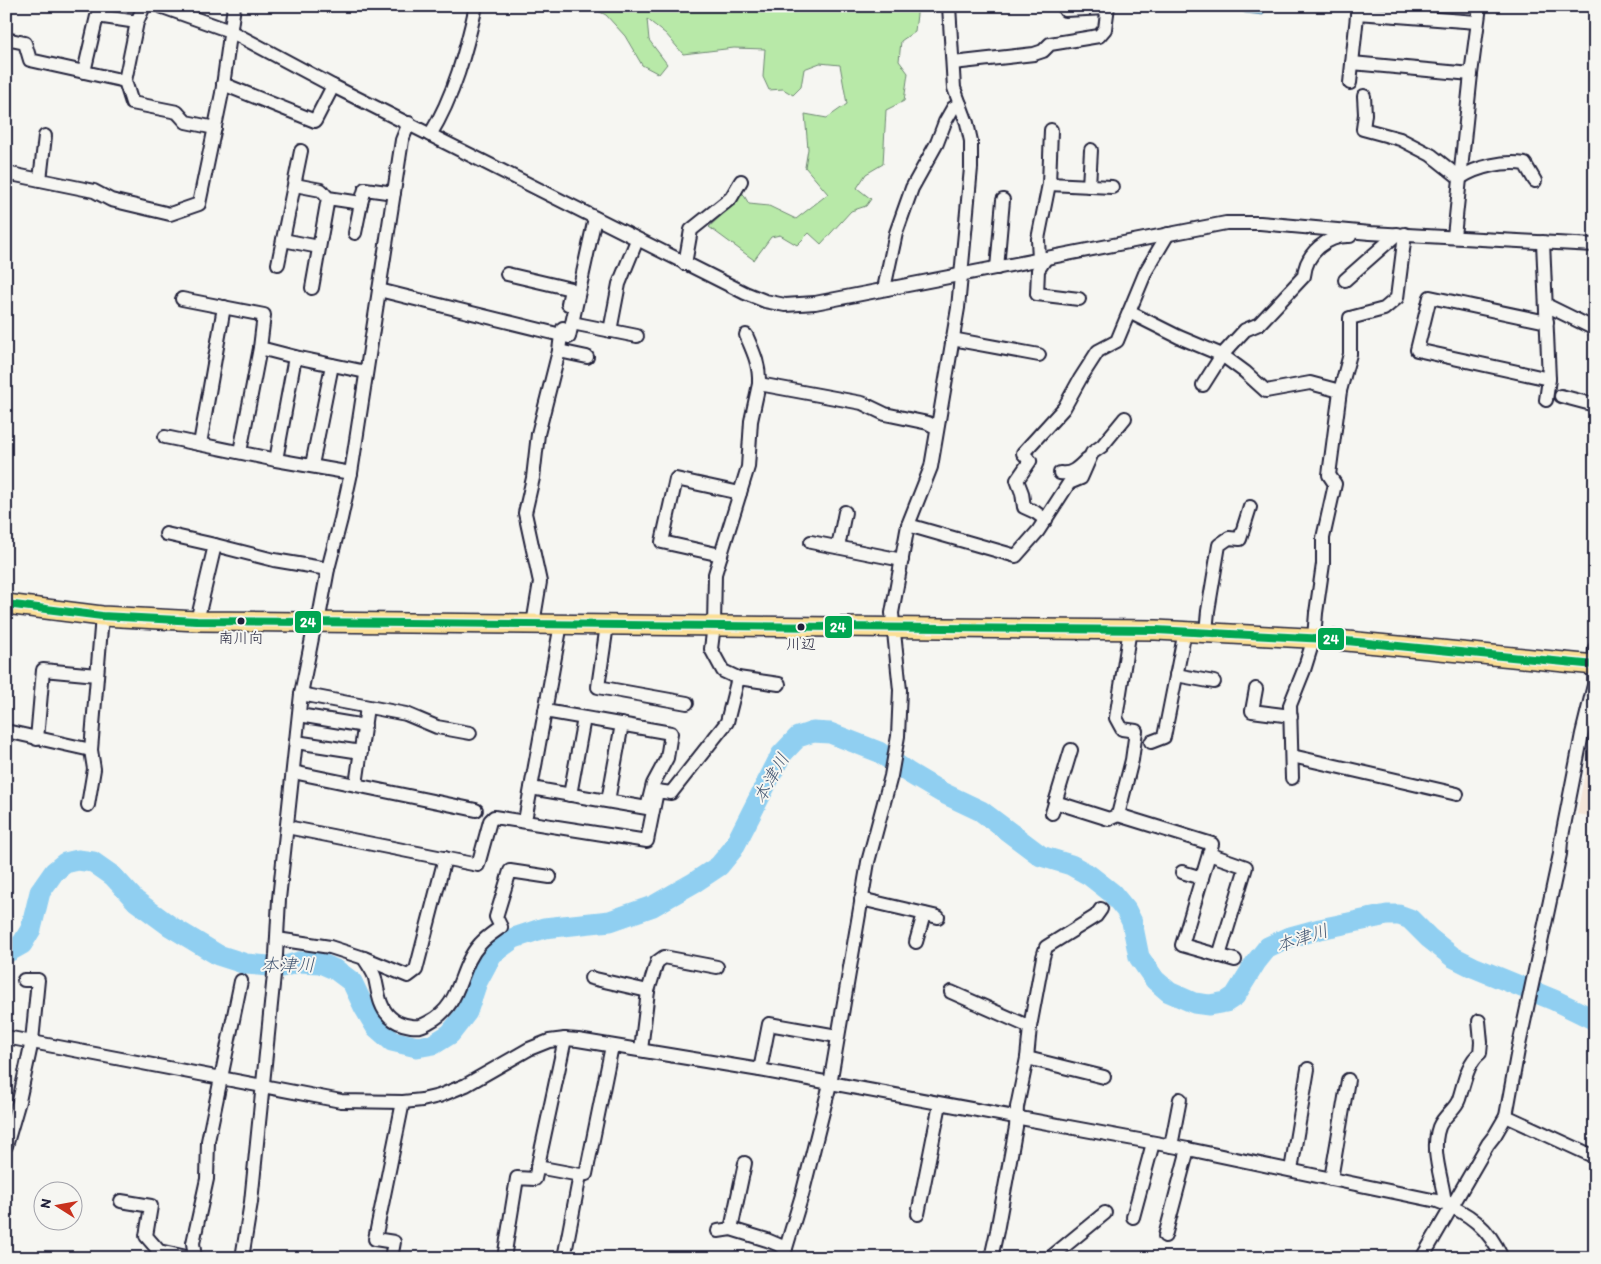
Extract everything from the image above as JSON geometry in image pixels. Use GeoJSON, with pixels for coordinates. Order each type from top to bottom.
{"type":"FeatureCollection","features":[{"type":"Feature","properties":{"kind":"main road"},"geometry":{"type":"LineString","coordinates":[[6,604],[102,616],[197,621],[1130,629],[1314,638],[1595,659]]}},
{"type":"Feature","properties":{"kind":"street"},"geometry":{"type":"LineString","coordinates":[[144,6],[138,22],[125,81],[132,103],[177,112],[186,122],[215,128]]}},
{"type":"Feature","properties":{"kind":"street"},"geometry":{"type":"LineString","coordinates":[[160,6],[230,31],[333,86],[637,240],[765,302],[785,305],[814,303],[1226,223],[1260,223],[1370,233],[1595,245]]}},
{"type":"Feature","properties":{"kind":"street"},"geometry":{"type":"LineString","coordinates":[[6,174],[94,191],[111,200],[170,214],[199,204],[223,84],[234,6]]}},
{"type":"Feature","properties":{"kind":"street"},"geometry":{"type":"LineString","coordinates":[[430,135],[438,122],[463,60],[476,6]]}},
{"type":"Feature","properties":{"kind":"street"},"geometry":{"type":"LineString","coordinates":[[745,1163],[725,1230],[767,1240],[784,1253],[802,1195],[830,1084],[868,862],[891,776],[898,736],[900,690],[892,613],[908,525],[931,467],[958,308],[971,168],[971,140],[954,88],[950,6]]}},
{"type":"Feature","properties":{"kind":"street"},"geometry":{"type":"LineString","coordinates":[[953,62],[1034,54],[1043,51],[1050,44],[1100,36],[1105,30],[1107,7],[1065,10],[1065,6]]}},
{"type":"Feature","properties":{"kind":"street"},"geometry":{"type":"LineString","coordinates":[[1454,236],[1470,74],[1480,6]]}},
{"type":"Feature","properties":{"kind":"street"},"geometry":{"type":"LineString","coordinates":[[1350,83],[1358,10],[1477,22]]}},
{"type":"Feature","properties":{"kind":"street"},"geometry":{"type":"LineString","coordinates":[[84,72],[97,16],[138,22]]}},
{"type":"Feature","properties":{"kind":"street"},"geometry":{"type":"LineString","coordinates":[[6,39],[25,43],[30,60],[125,81]]}},
{"type":"Feature","properties":{"kind":"street"},"geometry":{"type":"LineString","coordinates":[[1352,63],[1470,74]]}},
{"type":"Feature","properties":{"kind":"street"},"geometry":{"type":"LineString","coordinates":[[223,84],[315,121],[333,86]]}},
{"type":"Feature","properties":{"kind":"street"},"geometry":{"type":"LineString","coordinates":[[1364,96],[1365,114],[1363,129],[1400,139],[1431,155],[1460,178]]}},
{"type":"Feature","properties":{"kind":"street"},"geometry":{"type":"LineString","coordinates":[[886,290],[885,284],[896,233],[912,188],[937,143],[953,108],[960,104]]}},
{"type":"Feature","properties":{"kind":"street"},"geometry":{"type":"LineString","coordinates":[[242,1258],[251,1202],[276,955],[279,899],[301,694],[315,623],[320,612],[351,473],[402,140],[409,123]]}},
{"type":"Feature","properties":{"kind":"street"},"geometry":{"type":"LineString","coordinates":[[1051,130],[1049,184],[1038,239],[1043,259],[1038,270],[1038,294],[1080,299]]}},
{"type":"Feature","properties":{"kind":"street"},"geometry":{"type":"LineString","coordinates":[[40,180],[46,136]]}},
{"type":"Feature","properties":{"kind":"street"},"geometry":{"type":"LineString","coordinates":[[278,264],[301,150]]}},
{"type":"Feature","properties":{"kind":"street"},"geometry":{"type":"LineString","coordinates":[[1088,186],[1091,150]]}},
{"type":"Feature","properties":{"kind":"street"},"geometry":{"type":"LineString","coordinates":[[1460,178],[1470,171],[1510,162],[1525,164],[1535,181]]}},
{"type":"Feature","properties":{"kind":"street"},"geometry":{"type":"LineString","coordinates":[[685,264],[691,230],[731,198],[741,181]]}},
{"type":"Feature","properties":{"kind":"street"},"geometry":{"type":"LineString","coordinates":[[1049,184],[1112,188]]}},
{"type":"Feature","properties":{"kind":"street"},"geometry":{"type":"LineString","coordinates":[[295,185],[321,190],[328,198],[361,203]]}},
{"type":"Feature","properties":{"kind":"street"},"geometry":{"type":"LineString","coordinates":[[356,233],[365,189],[394,194]]}},
{"type":"Feature","properties":{"kind":"street"},"geometry":{"type":"LineString","coordinates":[[312,288],[328,198]]}},
{"type":"Feature","properties":{"kind":"street"},"geometry":{"type":"LineString","coordinates":[[997,268],[1003,200]]}},
{"type":"Feature","properties":{"kind":"street"},"geometry":{"type":"LineString","coordinates":[[379,290],[569,337],[595,218]]}},
{"type":"Feature","properties":{"kind":"street"},"geometry":{"type":"LineString","coordinates":[[1203,385],[1222,355],[1245,330],[1259,324],[1304,276],[1309,258],[1326,241],[1340,236],[1365,238],[1370,233]]}},
{"type":"Feature","properties":{"kind":"street"},"geometry":{"type":"LineString","coordinates":[[1046,520],[1024,507],[1022,493],[1017,480],[1030,461],[1023,453],[1064,408],[1098,351],[1117,341],[1146,271],[1168,234]]}},
{"type":"Feature","properties":{"kind":"street"},"geometry":{"type":"LineString","coordinates":[[1345,280],[1401,234]]}},
{"type":"Feature","properties":{"kind":"street"},"geometry":{"type":"LineString","coordinates":[[1292,778],[1290,705],[1314,638],[1323,564],[1323,538],[1335,484],[1329,475],[1340,390],[1350,354],[1350,318],[1384,309],[1397,298],[1401,234]]}},
{"type":"Feature","properties":{"kind":"street"},"geometry":{"type":"LineString","coordinates":[[283,240],[319,247]]}},
{"type":"Feature","properties":{"kind":"street"},"geometry":{"type":"LineString","coordinates":[[610,331],[619,284],[637,240]]}},
{"type":"Feature","properties":{"kind":"street"},"geometry":{"type":"LineString","coordinates":[[1543,242],[1549,379],[1546,400]]}},
{"type":"Feature","properties":{"kind":"street"},"geometry":{"type":"LineString","coordinates":[[507,274],[571,289],[559,351],[538,434],[533,478],[525,513],[540,582],[534,624]]}},
{"type":"Feature","properties":{"kind":"street"},"geometry":{"type":"LineString","coordinates":[[1547,322],[1430,297],[1417,350],[1549,379]]}},
{"type":"Feature","properties":{"kind":"street"},"geometry":{"type":"LineString","coordinates":[[182,299],[264,315],[260,348],[240,452]]}},
{"type":"Feature","properties":{"kind":"street"},"geometry":{"type":"LineString","coordinates":[[1546,305],[1595,329]]}},
{"type":"Feature","properties":{"kind":"street"},"geometry":{"type":"LineString","coordinates":[[200,444],[224,308]]}},
{"type":"Feature","properties":{"kind":"street"},"geometry":{"type":"LineString","coordinates":[[1129,312],[1179,337],[1222,355],[1266,391],[1310,383],[1340,390]]}},
{"type":"Feature","properties":{"kind":"street"},"geometry":{"type":"LineString","coordinates":[[572,323],[637,336]]}},
{"type":"Feature","properties":{"kind":"street"},"geometry":{"type":"LineString","coordinates":[[746,335],[756,356],[760,376],[751,421],[748,468],[715,574],[714,625],[710,649],[723,671],[738,678],[779,684]]}},
{"type":"Feature","properties":{"kind":"street"},"geometry":{"type":"LineString","coordinates":[[952,339],[1039,355]]}},
{"type":"Feature","properties":{"kind":"street"},"geometry":{"type":"LineString","coordinates":[[260,348],[366,372]]}},
{"type":"Feature","properties":{"kind":"street"},"geometry":{"type":"LineString","coordinates":[[559,351],[587,357]]}},
{"type":"Feature","properties":{"kind":"street"},"geometry":{"type":"LineString","coordinates":[[276,460],[295,357]]}},
{"type":"Feature","properties":{"kind":"street"},"geometry":{"type":"LineString","coordinates":[[312,466],[332,365]]}},
{"type":"Feature","properties":{"kind":"street"},"geometry":{"type":"LineString","coordinates":[[759,384],[862,403],[885,414],[928,423],[937,428]]}},
{"type":"Feature","properties":{"kind":"street"},"geometry":{"type":"LineString","coordinates":[[1562,396],[1595,405]]}},
{"type":"Feature","properties":{"kind":"street"},"geometry":{"type":"LineString","coordinates":[[1060,473],[1067,474],[1077,469],[1092,453],[1102,446],[1125,418]]}},
{"type":"Feature","properties":{"kind":"street"},"geometry":{"type":"LineString","coordinates":[[164,437],[351,473]]}},
{"type":"Feature","properties":{"kind":"street"},"geometry":{"type":"LineString","coordinates":[[908,525],[1016,556],[1046,520],[1069,483],[1081,478],[1092,453]]}},
{"type":"Feature","properties":{"kind":"street"},"geometry":{"type":"LineString","coordinates":[[721,555],[662,542],[676,479],[740,493]]}},
{"type":"Feature","properties":{"kind":"street"},"geometry":{"type":"LineString","coordinates":[[1206,632],[1219,545],[1229,538],[1240,539],[1250,507]]}},
{"type":"Feature","properties":{"kind":"street"},"geometry":{"type":"LineString","coordinates":[[838,547],[845,512]]}},
{"type":"Feature","properties":{"kind":"street"},"geometry":{"type":"LineString","coordinates":[[166,534],[274,560],[328,570]]}},
{"type":"Feature","properties":{"kind":"street"},"geometry":{"type":"LineString","coordinates":[[811,542],[902,560]]}},
{"type":"Feature","properties":{"kind":"street"},"geometry":{"type":"LineString","coordinates":[[197,621],[215,545]]}},
{"type":"Feature","properties":{"kind":"street"},"geometry":{"type":"LineString","coordinates":[[88,804],[94,769],[91,750],[102,616]]}},
{"type":"Feature","properties":{"kind":"street"},"geometry":{"type":"LineString","coordinates":[[526,815],[561,624]]}},
{"type":"Feature","properties":{"kind":"street"},"geometry":{"type":"LineString","coordinates":[[607,625],[598,687],[687,703]]}},
{"type":"Feature","properties":{"kind":"street"},"geometry":{"type":"LineString","coordinates":[[1118,815],[1132,760],[1136,731],[1122,729],[1116,718],[1130,629]]}},
{"type":"Feature","properties":{"kind":"street"},"geometry":{"type":"LineString","coordinates":[[1151,742],[1164,737],[1185,631]]}},
{"type":"Feature","properties":{"kind":"street"},"geometry":{"type":"LineString","coordinates":[[1422,1258],[1448,1205],[1506,1116],[1526,1008],[1560,854],[1561,840],[1582,734],[1594,685],[1595,659]]}},
{"type":"Feature","properties":{"kind":"street"},"geometry":{"type":"LineString","coordinates":[[38,739],[43,670],[97,675]]}},
{"type":"Feature","properties":{"kind":"street"},"geometry":{"type":"LineString","coordinates":[[1176,675],[1214,682]]}},
{"type":"Feature","properties":{"kind":"street"},"geometry":{"type":"LineString","coordinates":[[288,827],[478,865],[490,821],[494,817],[647,840],[657,791],[671,793],[727,722],[738,678]]}},
{"type":"Feature","properties":{"kind":"street"},"geometry":{"type":"LineString","coordinates":[[1256,689],[1252,711],[1290,716]]}},
{"type":"Feature","properties":{"kind":"street"},"geometry":{"type":"LineString","coordinates":[[301,694],[406,714],[437,727],[470,733]]}},
{"type":"Feature","properties":{"kind":"street"},"geometry":{"type":"LineString","coordinates":[[356,785],[368,707]]}},
{"type":"Feature","properties":{"kind":"street"},"geometry":{"type":"LineString","coordinates":[[531,788],[647,808],[654,784],[667,758],[671,733],[545,711]]}},
{"type":"Feature","properties":{"kind":"street"},"geometry":{"type":"LineString","coordinates":[[299,715],[365,726]]}},
{"type":"Feature","properties":{"kind":"street"},"geometry":{"type":"LineString","coordinates":[[570,794],[584,718]]}},
{"type":"Feature","properties":{"kind":"street"},"geometry":{"type":"LineString","coordinates":[[608,801],[622,724]]}},
{"type":"Feature","properties":{"kind":"street"},"geometry":{"type":"LineString","coordinates":[[6,730],[91,750]]}},
{"type":"Feature","properties":{"kind":"street"},"geometry":{"type":"LineString","coordinates":[[296,742],[361,752]]}},
{"type":"Feature","properties":{"kind":"street"},"geometry":{"type":"LineString","coordinates":[[1071,750],[1053,808],[1109,819],[1118,815],[1212,844],[1182,946],[1236,960]]}},
{"type":"Feature","properties":{"kind":"street"},"geometry":{"type":"LineString","coordinates":[[1292,756],[1457,794]]}},
{"type":"Feature","properties":{"kind":"street"},"geometry":{"type":"LineString","coordinates":[[293,772],[476,810]]}},
{"type":"Feature","properties":{"kind":"street"},"geometry":{"type":"LineString","coordinates":[[1209,854],[1246,867],[1219,956]]}},
{"type":"Feature","properties":{"kind":"street"},"geometry":{"type":"LineString","coordinates":[[277,939],[330,947],[364,958],[408,976],[416,970],[445,858]]}},
{"type":"Feature","properties":{"kind":"street"},"geometry":{"type":"LineString","coordinates":[[364,958],[374,976],[382,1006],[390,1018],[404,1025],[419,1027],[434,1020],[448,1008],[468,963],[480,944],[501,927],[496,918],[510,871],[550,877]]}},
{"type":"Feature","properties":{"kind":"street"},"geometry":{"type":"LineString","coordinates":[[1182,872],[1202,878]]}},
{"type":"Feature","properties":{"kind":"street"},"geometry":{"type":"LineString","coordinates":[[861,899],[938,917]]}},
{"type":"Feature","properties":{"kind":"street"},"geometry":{"type":"LineString","coordinates":[[991,1258],[1017,1118],[1030,1027],[1046,946],[1096,916],[1101,909]]}},
{"type":"Feature","properties":{"kind":"street"},"geometry":{"type":"LineString","coordinates":[[916,942],[924,914]]}},
{"type":"Feature","properties":{"kind":"street"},"geometry":{"type":"LineString","coordinates":[[641,1050],[648,991],[657,962],[664,956],[717,967]]}},
{"type":"Feature","properties":{"kind":"street"},"geometry":{"type":"LineString","coordinates":[[591,978],[648,991]]}},
{"type":"Feature","properties":{"kind":"street"},"geometry":{"type":"LineString","coordinates":[[6,1146],[19,1101],[32,1041],[38,980],[24,980]]}},
{"type":"Feature","properties":{"kind":"street"},"geometry":{"type":"LineString","coordinates":[[121,1201],[151,1206],[146,1236],[158,1251],[193,1258],[193,1243],[207,1179],[208,1141],[241,981]]}},
{"type":"Feature","properties":{"kind":"street"},"geometry":{"type":"LineString","coordinates":[[952,992],[1030,1027]]}},
{"type":"Feature","properties":{"kind":"street"},"geometry":{"type":"LineString","coordinates":[[1448,1205],[1437,1162],[1435,1142],[1438,1128],[1443,1118],[1458,1102],[1472,1059],[1480,1053],[1479,1022]]}},
{"type":"Feature","properties":{"kind":"street"},"geometry":{"type":"LineString","coordinates":[[760,1070],[769,1024],[838,1036]]}},
{"type":"Feature","properties":{"kind":"street"},"geometry":{"type":"LineString","coordinates":[[6,1037],[341,1101],[403,1102],[439,1096],[466,1085],[530,1049],[549,1041],[564,1039],[641,1050],[760,1070],[1188,1149],[1448,1205],[1466,1214],[1487,1231],[1502,1258]]}},
{"type":"Feature","properties":{"kind":"street"},"geometry":{"type":"LineString","coordinates":[[504,1258],[517,1178],[535,1179],[564,1039]]}},
{"type":"Feature","properties":{"kind":"street"},"geometry":{"type":"LineString","coordinates":[[537,1167],[580,1175],[586,1174],[612,1046]]}},
{"type":"Feature","properties":{"kind":"street"},"geometry":{"type":"LineString","coordinates":[[1027,1058],[1104,1077]]}},
{"type":"Feature","properties":{"kind":"street"},"geometry":{"type":"LineString","coordinates":[[1291,1170],[1308,1069]]}},
{"type":"Feature","properties":{"kind":"street"},"geometry":{"type":"LineString","coordinates":[[1331,1179],[1348,1080]]}},
{"type":"Feature","properties":{"kind":"street"},"geometry":{"type":"LineString","coordinates":[[1171,1146],[1180,1099]]}},
{"type":"Feature","properties":{"kind":"street"},"geometry":{"type":"LineString","coordinates":[[391,1258],[394,1242],[375,1239],[403,1102]]}},
{"type":"Feature","properties":{"kind":"street"},"geometry":{"type":"LineString","coordinates":[[918,1214],[940,1104]]}},
{"type":"Feature","properties":{"kind":"street"},"geometry":{"type":"LineString","coordinates":[[1506,1116],[1595,1157]]}},
{"type":"Feature","properties":{"kind":"street"},"geometry":{"type":"LineString","coordinates":[[1133,1217],[1153,1143]]}},
{"type":"Feature","properties":{"kind":"street"},"geometry":{"type":"LineString","coordinates":[[1165,1236],[1188,1149]]}},
{"type":"Feature","properties":{"kind":"street"},"geometry":{"type":"LineString","coordinates":[[564,1258],[580,1175]]}},
{"type":"Feature","properties":{"kind":"street"},"geometry":{"type":"LineString","coordinates":[[1050,1258],[1105,1212]]}},
{"type":"Feature","properties":{"kind":"shaded area"},"geometry":{"type":"Polygon","coordinates":[[[1595,721],[1595,817],[1577,814],[1595,721]]]}},
{"type":"Feature","properties":{"kind":"shaded area"},"geometry":{"type":"Polygon","coordinates":[[[1595,948],[1595,966],[1592,965],[1595,948]]]}},
{"type":"Feature","properties":{"kind":"shaded area"},"geometry":{"type":"Polygon","coordinates":[[[1595,966],[1595,1007],[1588,1005],[1595,966]]]}},
{"type":"Feature","properties":{"kind":"green space"},"geometry":{"type":"Polygon","coordinates":[[[588,6],[918,6],[915,31],[901,41],[899,61],[908,73],[904,101],[886,110],[883,164],[866,174],[857,188],[871,199],[866,206],[851,211],[821,244],[809,233],[797,245],[780,235],[771,237],[754,260],[709,227],[729,208],[742,192],[749,204],[769,206],[796,219],[828,194],[805,167],[808,149],[805,114],[827,118],[847,104],[840,65],[820,63],[804,69],[801,87],[793,95],[783,89],[769,90],[763,77],[765,49],[734,48],[683,54],[666,34],[647,19],[649,40],[667,64],[659,74],[642,65],[625,36],[606,15],[588,6]]]}},
{"type":"Feature","properties":{"kind":"water"},"geometry":{"type":"Polygon","coordinates":[[[1231,6],[1268,6],[1263,15],[1245,13],[1231,6]]]}},
{"type":"Feature","properties":{"kind":"waterway","name":"本津川"},"geometry":{"type":"LineString","coordinates":[[6,953],[22,944],[31,929],[40,892],[54,872],[65,863],[78,860],[93,862],[113,876],[136,901],[170,926],[218,955],[246,964],[282,967],[299,962],[320,963],[336,970],[352,982],[376,1027],[392,1041],[417,1047],[434,1044],[450,1034],[467,1012],[477,982],[492,954],[514,938],[544,928],[610,921],[653,906],[719,866],[733,849],[781,755],[798,737],[813,732],[830,733],[879,752],[941,792],[981,811],[1041,856],[1071,865],[1089,875],[1112,893],[1126,910],[1132,922],[1139,957],[1155,980],[1169,992],[1194,1003],[1209,1005],[1226,1002],[1235,996],[1256,962],[1268,947],[1287,938],[1387,915],[1399,915],[1410,919],[1429,938],[1453,957],[1554,1000],[1595,1020]]}},
{"type":"Feature","properties":{"kind":"transit line","name":"24"},"geometry":{"type":"LineString","coordinates":[[6,604],[102,616],[197,621],[1156,630],[1326,639],[1595,665]]}},
{"type":"Feature","properties":{"kind":"place","name":"南川向"},"geometry":{"type":"Point","coordinates":[241,621]}},
{"type":"Feature","properties":{"kind":"place","name":"川辺"},"geometry":{"type":"Point","coordinates":[801,627]}}]}
